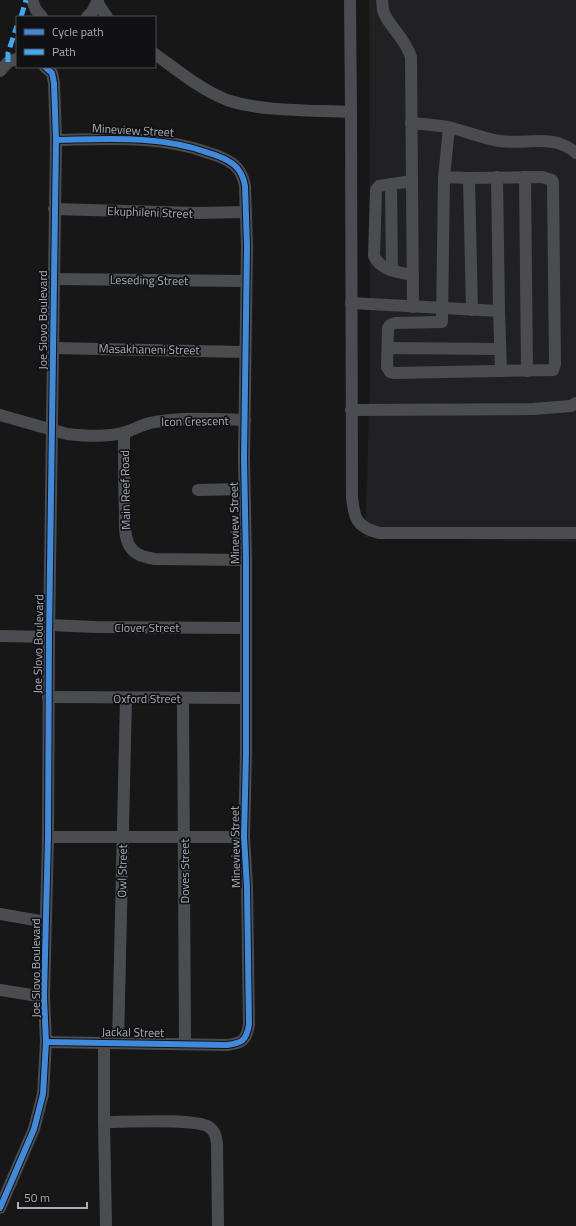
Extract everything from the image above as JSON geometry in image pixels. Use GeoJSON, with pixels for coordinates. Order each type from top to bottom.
{"type":"FeatureCollection","features":[{"type":"Feature","properties":{"kind":"street"},"geometry":{"type":"LineString","coordinates":[[32,0],[36,10],[41,16]]}},
{"type":"Feature","properties":{"kind":"street"},"geometry":{"type":"LineString","coordinates":[[350,0],[352,112],[351,410],[352,497],[355,518],[359,523],[368,529],[380,533],[576,533]]}},
{"type":"Feature","properties":{"kind":"street"},"geometry":{"type":"LineString","coordinates":[[382,0],[383,11],[387,19],[402,38],[411,57],[413,307]]}},
{"type":"Feature","properties":{"kind":"street"},"geometry":{"type":"LineString","coordinates":[[88,16],[92,12],[97,1]]}},
{"type":"Feature","properties":{"kind":"street"},"geometry":{"type":"LineString","coordinates":[[97,1],[106,16]]}},
{"type":"Feature","properties":{"kind":"street"},"geometry":{"type":"LineString","coordinates":[[156,55],[190,79],[226,100],[245,105],[272,108],[352,112]]}},
{"type":"Feature","properties":{"kind":"street"},"geometry":{"type":"LineString","coordinates":[[0,71],[8,62],[16,59]]}},
{"type":"Feature","properties":{"kind":"street","name":"Joe Slovo Boulevard"},"geometry":{"type":"LineString","coordinates":[[0,1208],[34,1128],[38,1114],[43,1094],[46,1042],[44,997],[48,837],[52,348],[56,140],[55,93],[49,70]]}},
{"type":"Feature","properties":{"kind":"street"},"geometry":{"type":"LineString","coordinates":[[411,123],[431,124],[500,141],[552,142],[569,147],[576,153]]}},
{"type":"Feature","properties":{"kind":"street"},"geometry":{"type":"LineString","coordinates":[[444,177],[546,177],[552,180],[555,364],[552,370],[390,372],[388,367],[388,328],[390,325],[395,323],[441,323],[444,177],[449,128]]}},
{"type":"Feature","properties":{"kind":"street","name":"Mineview Street"},"geometry":{"type":"LineString","coordinates":[[56,140],[157,140],[179,143],[217,155],[233,164],[243,178],[246,190],[247,246],[244,489],[246,560],[246,753],[244,837],[247,887],[248,1025],[246,1037],[243,1041],[236,1044],[218,1044]]}},
{"type":"Feature","properties":{"kind":"street"},"geometry":{"type":"LineString","coordinates":[[497,177],[501,371]]}},
{"type":"Feature","properties":{"kind":"street"},"geometry":{"type":"LineString","coordinates":[[525,177],[526,371]]}},
{"type":"Feature","properties":{"kind":"street"},"geometry":{"type":"LineString","coordinates":[[469,178],[472,310]]}},
{"type":"Feature","properties":{"kind":"street"},"geometry":{"type":"LineString","coordinates":[[412,181],[378,186],[375,191],[374,256],[380,265],[392,270],[413,275]]}},
{"type":"Feature","properties":{"kind":"street"},"geometry":{"type":"LineString","coordinates":[[391,184],[392,270]]}},
{"type":"Feature","properties":{"kind":"street","name":"Ekuphileni Street"},"geometry":{"type":"LineString","coordinates":[[54,209],[197,213],[246,212]]}},
{"type":"Feature","properties":{"kind":"street","name":"Leseding Street"},"geometry":{"type":"LineString","coordinates":[[53,279],[246,281]]}},
{"type":"Feature","properties":{"kind":"street"},"geometry":{"type":"LineString","coordinates":[[351,302],[413,307],[499,311]]}},
{"type":"Feature","properties":{"kind":"street","name":"Masakhaneni Street"},"geometry":{"type":"LineString","coordinates":[[52,348],[245,352]]}},
{"type":"Feature","properties":{"kind":"street"},"geometry":{"type":"LineString","coordinates":[[388,348],[500,349]]}},
{"type":"Feature","properties":{"kind":"street"},"geometry":{"type":"LineString","coordinates":[[351,410],[533,409],[571,406],[576,403]]}},
{"type":"Feature","properties":{"kind":"street","name":"Icon Crescent"},"geometry":{"type":"LineString","coordinates":[[0,415],[76,435],[98,436],[124,433],[153,422],[174,420],[245,420]]}},
{"type":"Feature","properties":{"kind":"street","name":"Main Reef Road"},"geometry":{"type":"LineString","coordinates":[[124,433],[125,528],[127,541],[133,551],[146,558],[246,560]]}},
{"type":"Feature","properties":{"kind":"street"},"geometry":{"type":"LineString","coordinates":[[198,490],[244,489]]}},
{"type":"Feature","properties":{"kind":"street","name":"Clover Street"},"geometry":{"type":"LineString","coordinates":[[0,636],[96,627],[246,628]]}},
{"type":"Feature","properties":{"kind":"street","name":"Oxford Street"},"geometry":{"type":"LineString","coordinates":[[48,697],[246,698]]}},
{"type":"Feature","properties":{"kind":"street","name":"Owl Street"},"geometry":{"type":"LineString","coordinates":[[118,1043],[126,698]]}},
{"type":"Feature","properties":{"kind":"street","name":"Doves Street"},"geometry":{"type":"LineString","coordinates":[[183,698],[185,1044]]}},
{"type":"Feature","properties":{"kind":"street"},"geometry":{"type":"LineString","coordinates":[[48,837],[244,837]]}},
{"type":"Feature","properties":{"kind":"street"},"geometry":{"type":"LineString","coordinates":[[0,914],[46,922]]}},
{"type":"Feature","properties":{"kind":"street"},"geometry":{"type":"LineString","coordinates":[[0,990],[44,997]]}},
{"type":"Feature","properties":{"kind":"street","name":"Jackal Street"},"geometry":{"type":"LineString","coordinates":[[46,1042],[218,1044]]}},
{"type":"Feature","properties":{"kind":"street"},"geometry":{"type":"LineString","coordinates":[[104,1043],[106,1226]]}},
{"type":"Feature","properties":{"kind":"street"},"geometry":{"type":"LineString","coordinates":[[104,1122],[188,1122],[211,1128],[216,1136],[217,1143],[218,1226]]}},
{"type":"Feature","properties":{"kind":"shaded area"},"geometry":{"type":"Polygon","coordinates":[[[369,0],[576,0],[576,542],[365,537],[370,384],[369,0]]]}},
{"type":"Feature","properties":{"kind":"marked path"},"geometry":{"type":"LineString","coordinates":[[21,16],[26,0]]}},
{"type":"Feature","properties":{"kind":"marked path"},"geometry":{"type":"LineString","coordinates":[[8,62],[8,53],[16,29]]}},
{"type":"Feature","properties":{"kind":"cycle path"},"geometry":{"type":"LineString","coordinates":[[0,1208],[34,1129],[43,1094],[46,1042],[44,997],[48,837],[49,637],[56,140],[54,83],[52,73],[46,68]]}},
{"type":"Feature","properties":{"kind":"cycle path"},"geometry":{"type":"LineString","coordinates":[[46,1042],[227,1045],[240,1042],[245,1038],[249,1025],[247,887],[244,837],[246,753],[246,560],[244,458],[247,246],[245,184],[238,169],[225,159],[190,147],[172,143],[133,139],[56,140]]}}]}
